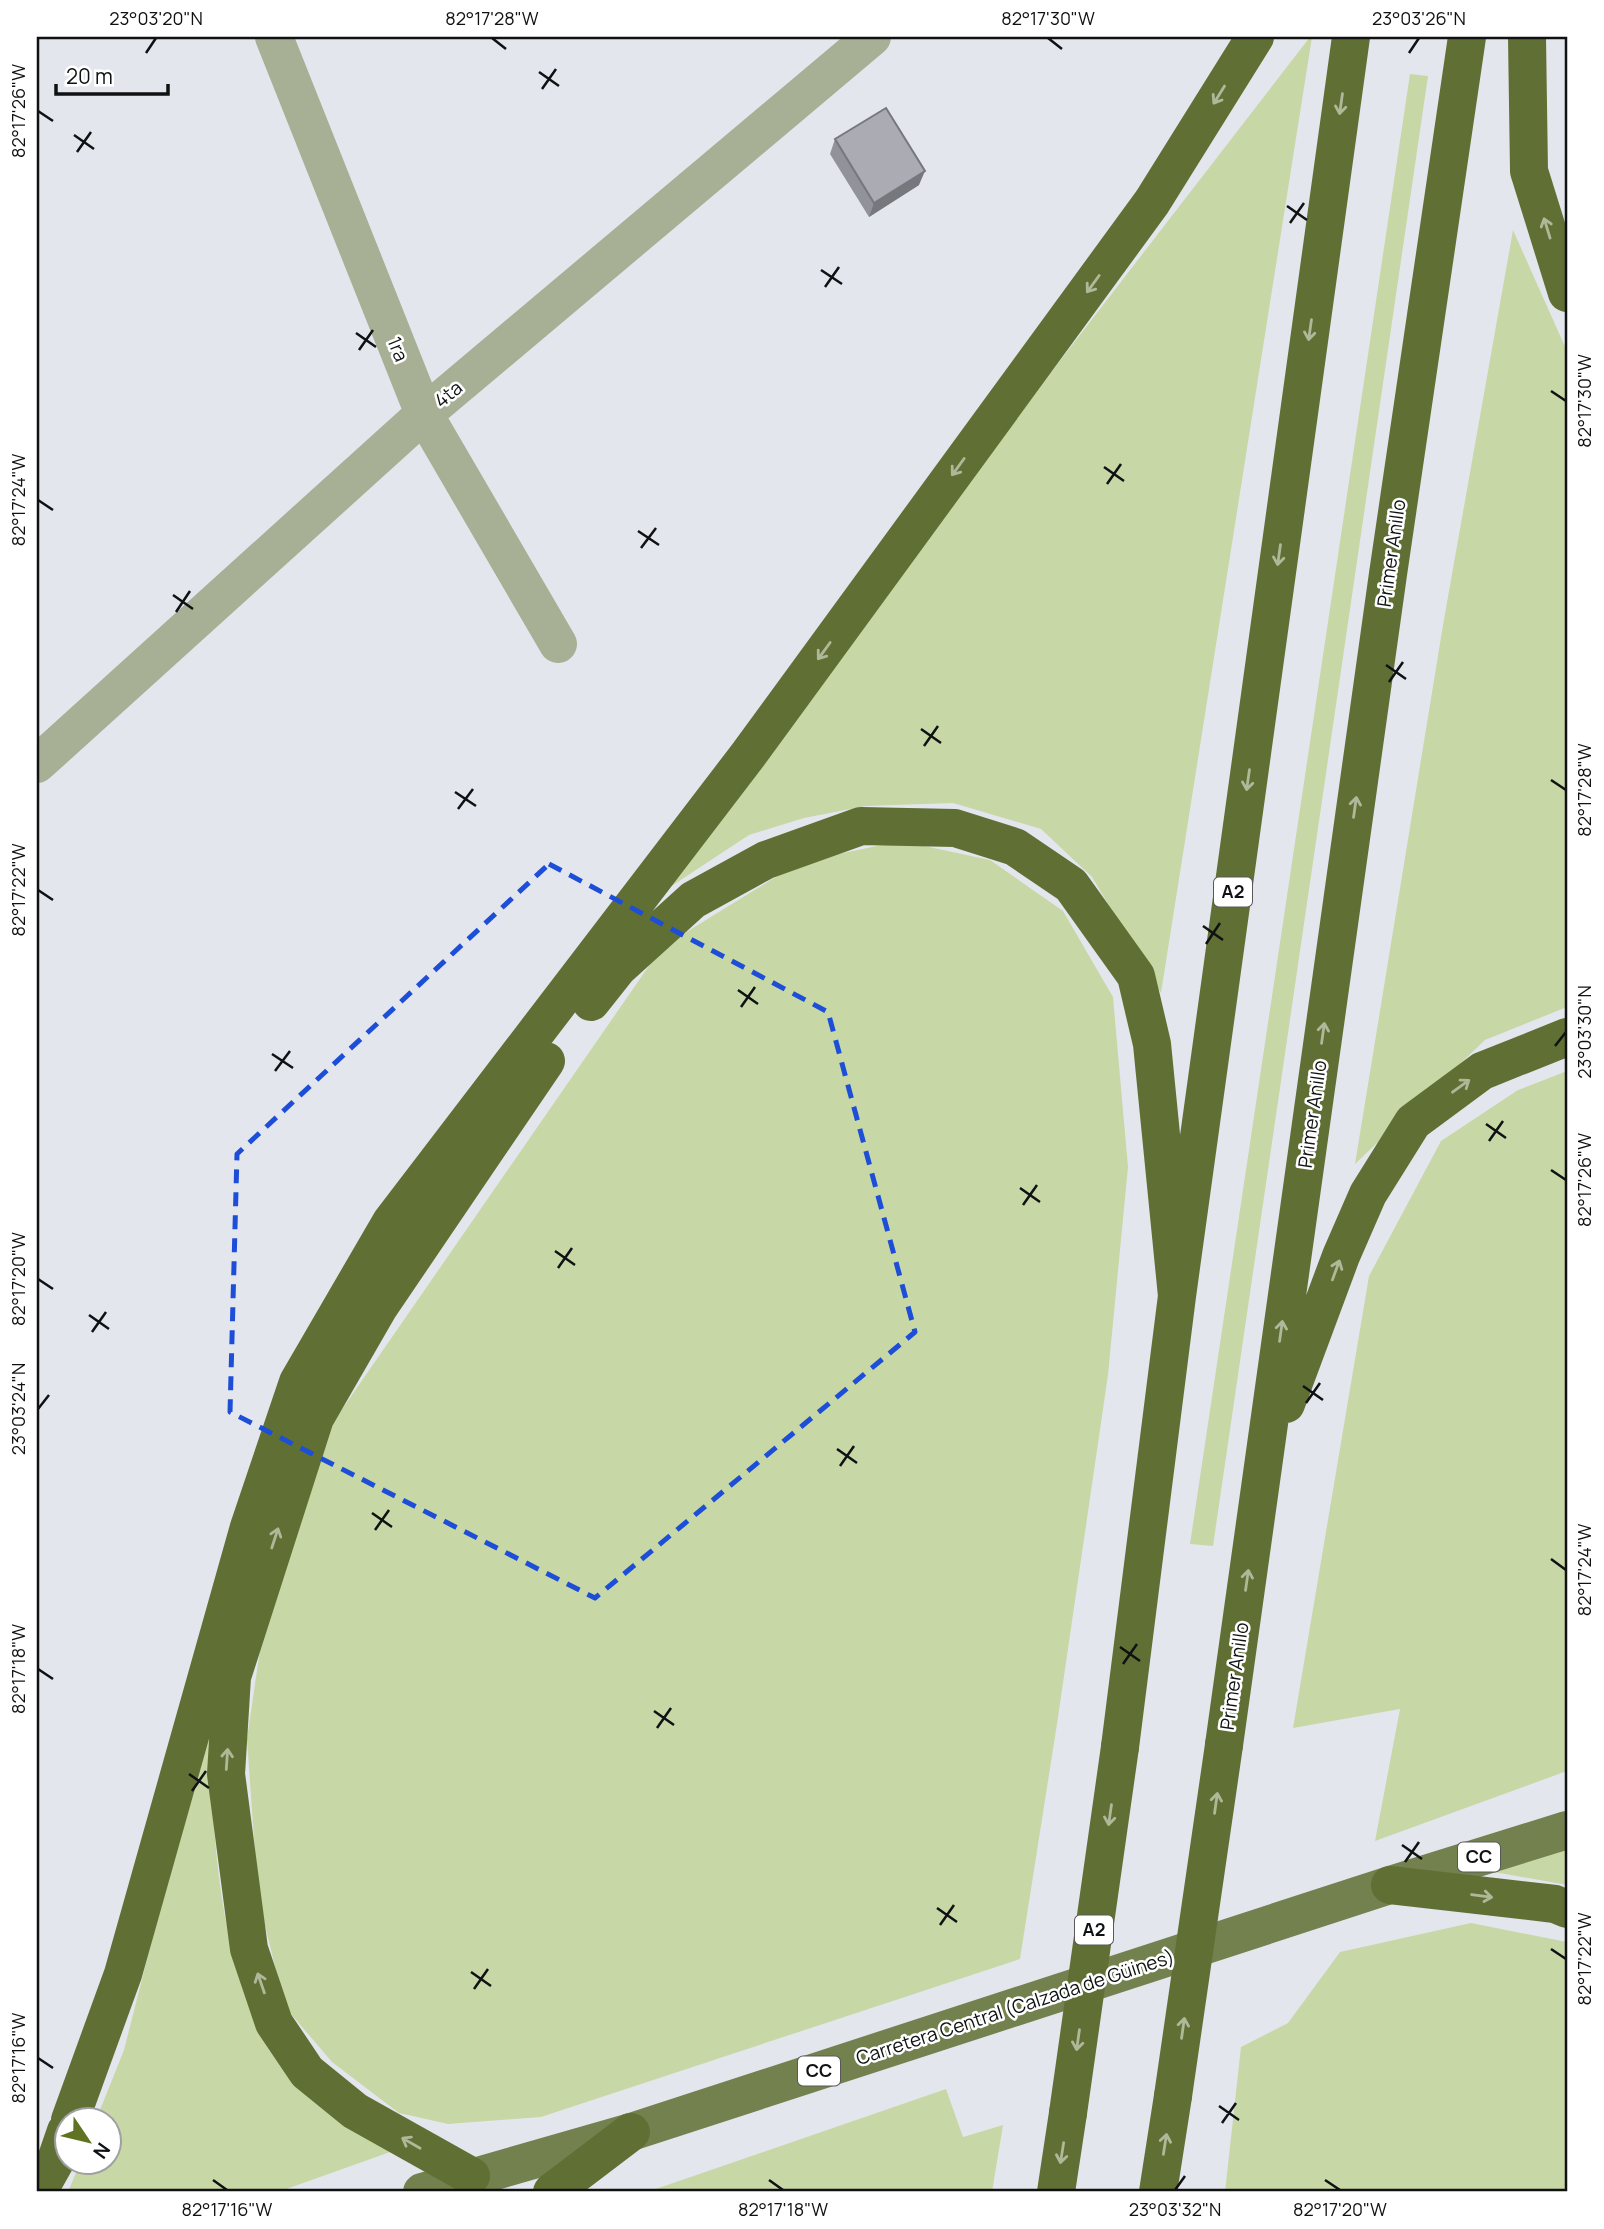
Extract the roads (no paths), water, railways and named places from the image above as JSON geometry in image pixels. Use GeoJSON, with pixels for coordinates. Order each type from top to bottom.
{"type":"FeatureCollection","features":[{"type":"Feature","properties":{"kind":"highway"},"geometry":{"type":"LineString","coordinates":[[75,2106],[123,1974],[249,1527],[298,1382],[391,1222],[748,755],[1144,214],[1255,37]]}},
{"type":"Feature","properties":{"kind":"highway","name":"A2"},"geometry":{"type":"LineString","coordinates":[[1056,2192],[1351,37]]}},
{"type":"Feature","properties":{"kind":"highway","name":"Primer Anillo"},"geometry":{"type":"LineString","coordinates":[[1158,2192],[1466,37]]}},
{"type":"Feature","properties":{"kind":"highway"},"geometry":{"type":"LineString","coordinates":[[1527,37],[1529,171],[1567,293]]}},
{"type":"Feature","properties":{"kind":"highway"},"geometry":{"type":"LineString","coordinates":[[471,2176],[355,2110],[306,2072],[274,2023],[249,1949],[226,1774],[232,1677],[315,1418],[379,1307],[519,1099],[618,968],[693,900],[766,860],[860,826],[955,828],[1015,846],[1071,885],[1136,976],[1152,1044],[1177,1296]]}},
{"type":"Feature","properties":{"kind":"highway"},"geometry":{"type":"LineString","coordinates":[[1261,1471],[1341,1256],[1363,1207],[1413,1122],[1482,1071],[1567,1037]]}},
{"type":"Feature","properties":{"kind":"highway"},"geometry":{"type":"LineString","coordinates":[[1390,1885],[1555,1904],[1567,1909]]}},
{"type":"Feature","properties":{"kind":"highway"},"geometry":{"type":"LineString","coordinates":[[552,2192],[631,2132]]}},
{"type":"Feature","properties":{"kind":"highway"},"geometry":{"type":"LineString","coordinates":[[38,2192],[52,2167]]}},
{"type":"Feature","properties":{"kind":"main road","name":"Carretera Central (Calzada de Güines)"},"geometry":{"type":"LineString","coordinates":[[422,2192],[631,2132],[1567,1830]]}},
{"type":"Feature","properties":{"kind":"street","name":"1ra"},"geometry":{"type":"LineString","coordinates":[[274,37],[424,414],[558,644]]}},
{"type":"Feature","properties":{"kind":"street","name":"4ta"},"geometry":{"type":"LineString","coordinates":[[37,764],[424,414],[872,37]]}}]}
